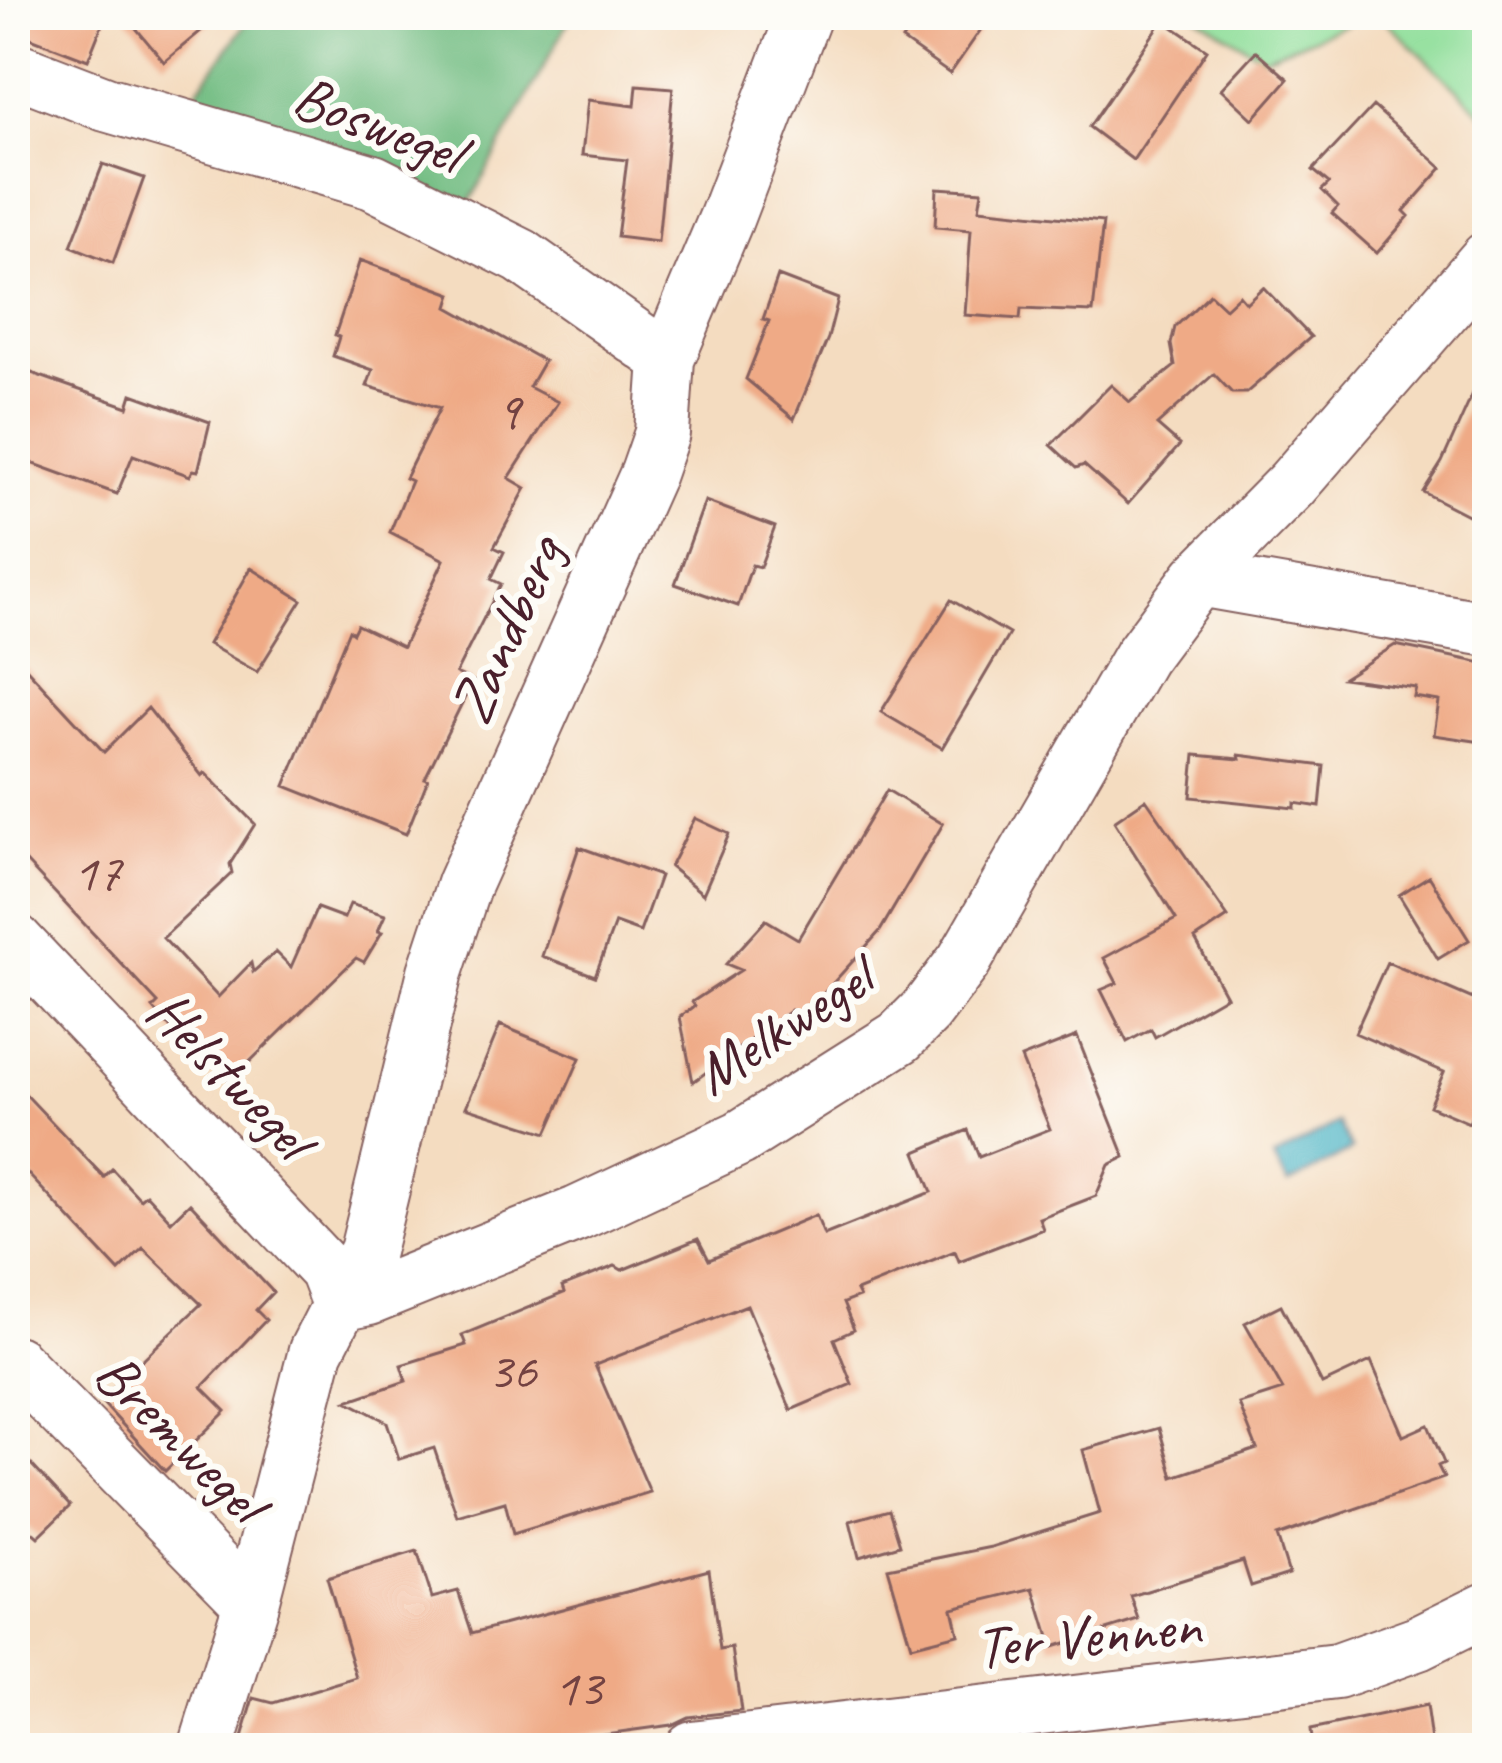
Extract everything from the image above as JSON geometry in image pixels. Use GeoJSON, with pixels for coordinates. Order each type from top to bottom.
{"type":"FeatureCollection","features":[{"type":"Feature","properties":{"kind":"street","name":"Zandberg"},"geometry":{"type":"LineString","coordinates":[[339,1304],[367,1250],[435,971],[464,884],[634,506],[662,433],[667,358],[804,15]]}},
{"type":"Feature","properties":{"kind":"street","name":"Boswegel"},"geometry":{"type":"LineString","coordinates":[[15,69],[106,104],[374,182],[521,256],[667,358]]}},
{"type":"Feature","properties":{"kind":"street","name":"Melkwegel"},"geometry":{"type":"LineString","coordinates":[[339,1304],[369,1298],[577,1214],[699,1158],[762,1125],[900,1037],[964,961],[1140,658],[1198,579],[1292,484],[1487,259]]}},
{"type":"Feature","properties":{"kind":"street"},"geometry":{"type":"LineString","coordinates":[[1198,579],[1487,629]]}},
{"type":"Feature","properties":{"kind":"street","name":"Helstwegel"},"geometry":{"type":"LineString","coordinates":[[15,941],[326,1270],[339,1304]]}},
{"type":"Feature","properties":{"kind":"street"},"geometry":{"type":"LineString","coordinates":[[193,1741],[251,1603],[316,1351],[339,1304]]}},
{"type":"Feature","properties":{"kind":"street","name":"Bremwegel"},"geometry":{"type":"LineString","coordinates":[[15,1363],[251,1603]]}},
{"type":"Feature","properties":{"kind":"street","name":"Ter Vennen"},"geometry":{"type":"LineString","coordinates":[[692,1748],[1337,1672],[1418,1643],[1487,1609]]}},
{"type":"Feature","properties":{"kind":"green space"},"geometry":{"type":"Polygon","coordinates":[[[252,15],[572,15],[465,211],[185,107],[252,15]]]}},
{"type":"Feature","properties":{"kind":"green space"},"geometry":{"type":"Polygon","coordinates":[[[1195,15],[1369,15],[1264,57],[1195,15]]]}},
{"type":"Feature","properties":{"kind":"green space"},"geometry":{"type":"Polygon","coordinates":[[[1380,15],[1487,15],[1487,118],[1380,15]]]}},
{"type":"Feature","properties":{"kind":"water"},"geometry":{"type":"Polygon","coordinates":[[[1338,1123],[1352,1150],[1288,1184],[1274,1158],[1338,1123]]]}},
{"type":"Feature","properties":{"kind":"building"},"geometry":{"type":"Polygon","coordinates":[[[15,15],[106,15],[88,60],[15,32],[15,15]]]}},
{"type":"Feature","properties":{"kind":"building"},"geometry":{"type":"Polygon","coordinates":[[[125,15],[220,15],[164,62],[125,15]]]}},
{"type":"Feature","properties":{"kind":"building"},"geometry":{"type":"Polygon","coordinates":[[[919,15],[991,15],[950,74],[902,40],[919,15]]]}},
{"type":"Feature","properties":{"kind":"building"},"geometry":{"type":"Polygon","coordinates":[[[1163,20],[1207,50],[1133,160],[1089,127],[1163,20]]]}},
{"type":"Feature","properties":{"kind":"building"},"geometry":{"type":"Polygon","coordinates":[[[1256,51],[1288,79],[1253,119],[1221,89],[1256,51]]]}},
{"type":"Feature","properties":{"kind":"building"},"geometry":{"type":"Polygon","coordinates":[[[637,85],[673,88],[658,242],[617,237],[627,160],[582,155],[588,100],[635,106],[637,85]]]}},
{"type":"Feature","properties":{"kind":"building"},"geometry":{"type":"Polygon","coordinates":[[[1373,106],[1442,168],[1404,211],[1409,216],[1377,253],[1332,213],[1338,206],[1322,190],[1329,183],[1313,170],[1373,106]]]}},
{"type":"Feature","properties":{"kind":"building"},"geometry":{"type":"Polygon","coordinates":[[[103,164],[144,178],[113,263],[71,246],[103,164]]]}},
{"type":"Feature","properties":{"kind":"building"},"geometry":{"type":"Polygon","coordinates":[[[937,188],[982,191],[979,209],[1103,222],[1093,312],[1021,309],[1020,319],[965,315],[971,230],[935,227],[937,188]]]}},
{"type":"Feature","properties":{"kind":"building"},"geometry":{"type":"Polygon","coordinates":[[[360,260],[452,294],[448,307],[544,361],[529,387],[558,402],[509,478],[526,488],[494,547],[504,552],[491,579],[501,584],[456,673],[473,681],[425,778],[406,834],[285,786],[349,630],[353,633],[357,625],[403,647],[444,560],[390,532],[411,481],[405,478],[440,408],[367,386],[373,370],[333,356],[339,337],[335,335],[360,260]]]}},
{"type":"Feature","properties":{"kind":"building"},"geometry":{"type":"Polygon","coordinates":[[[778,276],[838,299],[828,338],[794,419],[746,379],[769,321],[763,319],[778,276]]]}},
{"type":"Feature","properties":{"kind":"building"},"geometry":{"type":"Polygon","coordinates":[[[1263,287],[1311,337],[1246,393],[1232,393],[1214,374],[1157,425],[1180,445],[1128,504],[1084,465],[1076,468],[1051,445],[1111,385],[1130,402],[1175,366],[1171,344],[1175,327],[1210,294],[1225,308],[1239,295],[1246,303],[1263,287]]]}},
{"type":"Feature","properties":{"kind":"building"},"geometry":{"type":"Polygon","coordinates":[[[1487,362],[1487,525],[1423,492],[1442,462],[1487,362]]]}},
{"type":"Feature","properties":{"kind":"building"},"geometry":{"type":"Polygon","coordinates":[[[23,370],[128,407],[132,394],[210,422],[198,471],[190,476],[133,455],[117,494],[15,457],[15,393],[23,370]]]}},
{"type":"Feature","properties":{"kind":"building"},"geometry":{"type":"Polygon","coordinates":[[[705,501],[775,527],[760,567],[752,565],[738,606],[675,584],[705,501]]]}},
{"type":"Feature","properties":{"kind":"building"},"geometry":{"type":"Polygon","coordinates":[[[251,568],[302,600],[257,672],[208,644],[251,568]]]}},
{"type":"Feature","properties":{"kind":"building"},"geometry":{"type":"Polygon","coordinates":[[[951,600],[1009,634],[942,748],[881,712],[951,600]]]}},
{"type":"Feature","properties":{"kind":"building"},"geometry":{"type":"Polygon","coordinates":[[[1395,645],[1487,664],[1487,724],[1482,742],[1434,735],[1439,701],[1414,697],[1416,688],[1343,678],[1395,645]]]}},
{"type":"Feature","properties":{"kind":"building"},"geometry":{"type":"Polygon","coordinates":[[[15,656],[104,752],[148,708],[202,776],[205,773],[255,824],[230,864],[232,873],[163,938],[218,997],[251,963],[253,972],[276,952],[291,967],[317,908],[344,918],[350,904],[385,915],[378,931],[382,932],[364,962],[356,958],[230,1081],[184,1031],[178,1036],[153,1008],[158,1003],[15,850],[15,656]]]}},
{"type":"Feature","properties":{"kind":"building"},"geometry":{"type":"Polygon","coordinates":[[[1195,755],[1240,759],[1239,755],[1324,766],[1320,807],[1191,797],[1195,755]]]}},
{"type":"Feature","properties":{"kind":"building"},"geometry":{"type":"Polygon","coordinates":[[[887,790],[943,824],[880,931],[824,993],[795,1015],[791,1010],[693,1082],[680,1017],[695,1006],[692,1002],[741,970],[726,964],[766,920],[798,939],[887,790]]]}},
{"type":"Feature","properties":{"kind":"building"},"geometry":{"type":"Polygon","coordinates":[[[1146,799],[1228,917],[1195,939],[1226,996],[1155,1037],[1151,1029],[1127,1042],[1101,990],[1117,983],[1104,958],[1176,919],[1114,821],[1146,799]]]}},
{"type":"Feature","properties":{"kind":"building"},"geometry":{"type":"Polygon","coordinates":[[[695,818],[729,834],[703,894],[670,867],[695,818]]]}},
{"type":"Feature","properties":{"kind":"building"},"geometry":{"type":"Polygon","coordinates":[[[579,847],[660,876],[640,932],[615,923],[595,976],[542,956],[579,847]]]}},
{"type":"Feature","properties":{"kind":"building"},"geometry":{"type":"Polygon","coordinates":[[[1429,876],[1469,940],[1438,959],[1399,895],[1429,876]]]}},
{"type":"Feature","properties":{"kind":"building"},"geometry":{"type":"Polygon","coordinates":[[[1387,962],[1487,1005],[1487,1080],[1469,1123],[1429,1106],[1444,1072],[1355,1033],[1387,962]]]}},
{"type":"Feature","properties":{"kind":"building"},"geometry":{"type":"Polygon","coordinates":[[[500,1025],[580,1058],[547,1133],[466,1107],[500,1025]]]}},
{"type":"Feature","properties":{"kind":"building"},"geometry":{"type":"Polygon","coordinates":[[[1077,1036],[1125,1157],[1109,1165],[1096,1196],[1039,1218],[1043,1229],[959,1261],[955,1251],[856,1291],[859,1297],[843,1303],[854,1330],[834,1339],[852,1384],[791,1410],[747,1305],[595,1365],[650,1492],[513,1534],[505,1502],[457,1516],[434,1448],[399,1459],[387,1422],[347,1401],[406,1381],[401,1365],[466,1345],[462,1335],[564,1293],[562,1287],[615,1266],[622,1270],[698,1239],[709,1260],[816,1215],[824,1235],[932,1192],[916,1152],[968,1130],[979,1157],[1050,1129],[1021,1058],[1077,1036]]]}},
{"type":"Feature","properties":{"kind":"building"},"geometry":{"type":"Polygon","coordinates":[[[15,1083],[104,1177],[112,1169],[140,1199],[146,1194],[171,1221],[190,1203],[273,1292],[256,1310],[266,1320],[202,1387],[226,1411],[165,1471],[100,1400],[201,1304],[143,1248],[119,1271],[15,1160],[15,1083]]]}},
{"type":"Feature","properties":{"kind":"building"},"geometry":{"type":"Polygon","coordinates":[[[1281,1305],[1322,1384],[1371,1361],[1403,1436],[1428,1425],[1444,1463],[1438,1466],[1444,1478],[1277,1536],[1289,1574],[1251,1586],[1243,1561],[1131,1596],[1139,1620],[1052,1647],[1034,1588],[952,1608],[958,1634],[911,1646],[888,1568],[991,1547],[1100,1513],[1083,1450],[1159,1428],[1173,1477],[1257,1449],[1239,1404],[1283,1390],[1245,1323],[1281,1305]]]}},
{"type":"Feature","properties":{"kind":"building"},"geometry":{"type":"Polygon","coordinates":[[[15,1447],[70,1506],[38,1537],[15,1517],[15,1447]]]}},
{"type":"Feature","properties":{"kind":"building"},"geometry":{"type":"Polygon","coordinates":[[[889,1510],[900,1545],[859,1557],[850,1521],[889,1510]]]}},
{"type":"Feature","properties":{"kind":"building"},"geometry":{"type":"Polygon","coordinates":[[[417,1551],[432,1598],[458,1591],[472,1633],[709,1570],[720,1650],[732,1648],[741,1711],[502,1748],[239,1748],[254,1698],[273,1703],[357,1678],[327,1578],[417,1551]]]}},
{"type":"Feature","properties":{"kind":"building"},"geometry":{"type":"Polygon","coordinates":[[[1426,1706],[1432,1748],[1312,1748],[1310,1730],[1426,1706]]]}}]}
